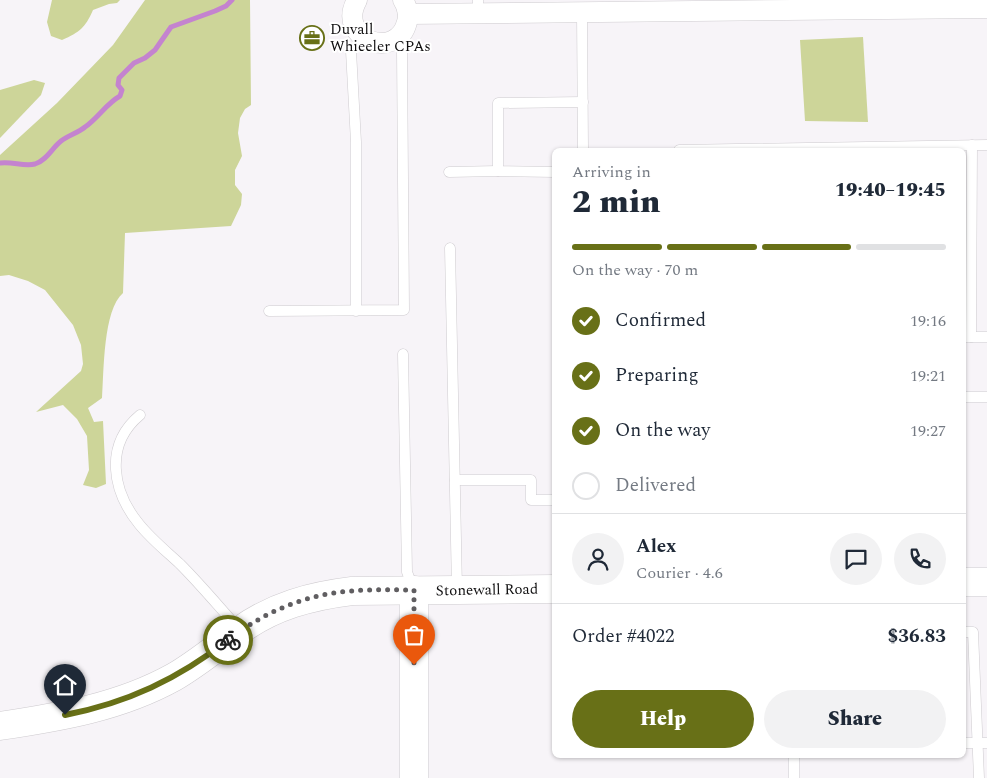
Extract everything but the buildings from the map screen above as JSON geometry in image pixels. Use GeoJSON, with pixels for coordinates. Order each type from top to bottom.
{"type":"FeatureCollection","features":[{"type":"Feature","properties":{"kind":"street"},"geometry":{"type":"LineString","coordinates":[[357,0],[352,12],[354,26],[370,42],[378,43],[394,40],[404,30],[407,24],[405,7],[478,7],[582,12],[649,6],[987,8]]}},
{"type":"Feature","properties":{"kind":"street"},"geometry":{"type":"LineString","coordinates":[[966,582],[987,582]]}},
{"type":"Feature","properties":{"kind":"street","name":"Stonewall Road"},"geometry":{"type":"LineString","coordinates":[[0,726],[95,709],[139,694],[174,677],[267,613],[294,602],[323,594],[352,590],[552,589]]}},
{"type":"Feature","properties":{"kind":"street"},"geometry":{"type":"LineString","coordinates":[[414,590],[414,778]]}},
{"type":"Feature","properties":{"kind":"lane"},"geometry":{"type":"LineString","coordinates":[[582,12],[583,148]]}},
{"type":"Feature","properties":{"kind":"lane"},"geometry":{"type":"LineString","coordinates":[[356,311],[356,142],[351,51],[363,37]]}},
{"type":"Feature","properties":{"kind":"lane"},"geometry":{"type":"LineString","coordinates":[[269,311],[404,310],[402,50],[394,40]]}},
{"type":"Feature","properties":{"kind":"lane"},"geometry":{"type":"LineString","coordinates":[[498,171],[498,104],[583,102]]}},
{"type":"Feature","properties":{"kind":"lane"},"geometry":{"type":"LineString","coordinates":[[896,148],[987,145]]}},
{"type":"Feature","properties":{"kind":"lane"},"geometry":{"type":"LineString","coordinates":[[972,146],[968,337],[987,337]]}},
{"type":"Feature","properties":{"kind":"lane"},"geometry":{"type":"LineString","coordinates":[[449,172],[552,172]]}},
{"type":"Feature","properties":{"kind":"lane"},"geometry":{"type":"LineString","coordinates":[[450,248],[457,590]]}},
{"type":"Feature","properties":{"kind":"lane"},"geometry":{"type":"LineString","coordinates":[[403,354],[407,572],[414,590]]}},
{"type":"Feature","properties":{"kind":"lane"},"geometry":{"type":"LineString","coordinates":[[966,397],[987,397]]}},
{"type":"Feature","properties":{"kind":"lane"},"geometry":{"type":"LineString","coordinates":[[140,415],[126,429],[119,443],[115,465],[118,488],[138,523],[155,542],[180,564],[240,630]]}},
{"type":"Feature","properties":{"kind":"lane"},"geometry":{"type":"LineString","coordinates":[[455,480],[531,480],[531,500],[552,500]]}},
{"type":"Feature","properties":{"kind":"lane"},"geometry":{"type":"LineString","coordinates":[[966,632],[973,632],[982,743],[979,778]]}},
{"type":"Feature","properties":{"kind":"lane"},"geometry":{"type":"LineString","coordinates":[[966,743],[982,743]]}},
{"type":"Feature","properties":{"kind":"lane"},"geometry":{"type":"LineString","coordinates":[[794,758],[794,778]]}},
{"type":"Feature","properties":{"kind":"green space"},"geometry":{"type":"Polygon","coordinates":[[[52,0],[120,0],[117,3],[93,10],[81,29],[62,40],[51,36],[47,22],[52,0]]]}},
{"type":"Feature","properties":{"kind":"green space"},"geometry":{"type":"Polygon","coordinates":[[[145,0],[250,0],[251,105],[245,109],[240,118],[238,133],[242,156],[235,170],[235,185],[242,194],[241,205],[231,226],[125,233],[123,293],[116,301],[108,327],[102,398],[88,408],[94,422],[103,421],[106,484],[96,488],[83,485],[89,470],[87,436],[77,419],[63,405],[36,412],[81,371],[83,364],[81,345],[73,325],[45,290],[28,281],[9,275],[0,276],[0,155],[57,103],[113,45],[145,0]]]}},
{"type":"Feature","properties":{"kind":"green space"},"geometry":{"type":"Polygon","coordinates":[[[863,37],[868,122],[805,121],[800,40],[863,37]]]}},
{"type":"Feature","properties":{"kind":"green space"},"geometry":{"type":"Polygon","coordinates":[[[34,80],[45,83],[41,95],[0,138],[0,90],[34,80]]]}},
{"type":"Feature","properties":{"kind":"waterway"},"geometry":{"type":"LineString","coordinates":[[0,163],[31,165],[43,160],[61,141],[82,129],[120,96],[122,90],[118,85],[119,78],[134,63],[145,58],[155,50],[171,27],[215,11],[226,6],[232,0]]}},
{"type":"Feature","properties":{"kind":"way so far"},"geometry":{"type":"LineString","coordinates":[[228,640],[267,613],[294,602],[323,594],[352,590],[414,590],[414,665]]}},
{"type":"Feature","properties":{"kind":"place","name":"Duvall Whieeler CPAs"},"geometry":{"type":"Point","coordinates":[312,38]}},
{"type":"Feature","properties":{"kind":"route"},"geometry":{"type":"LineString","coordinates":[[65,715],[95,709],[139,694],[174,677],[228,640]]}}]}
